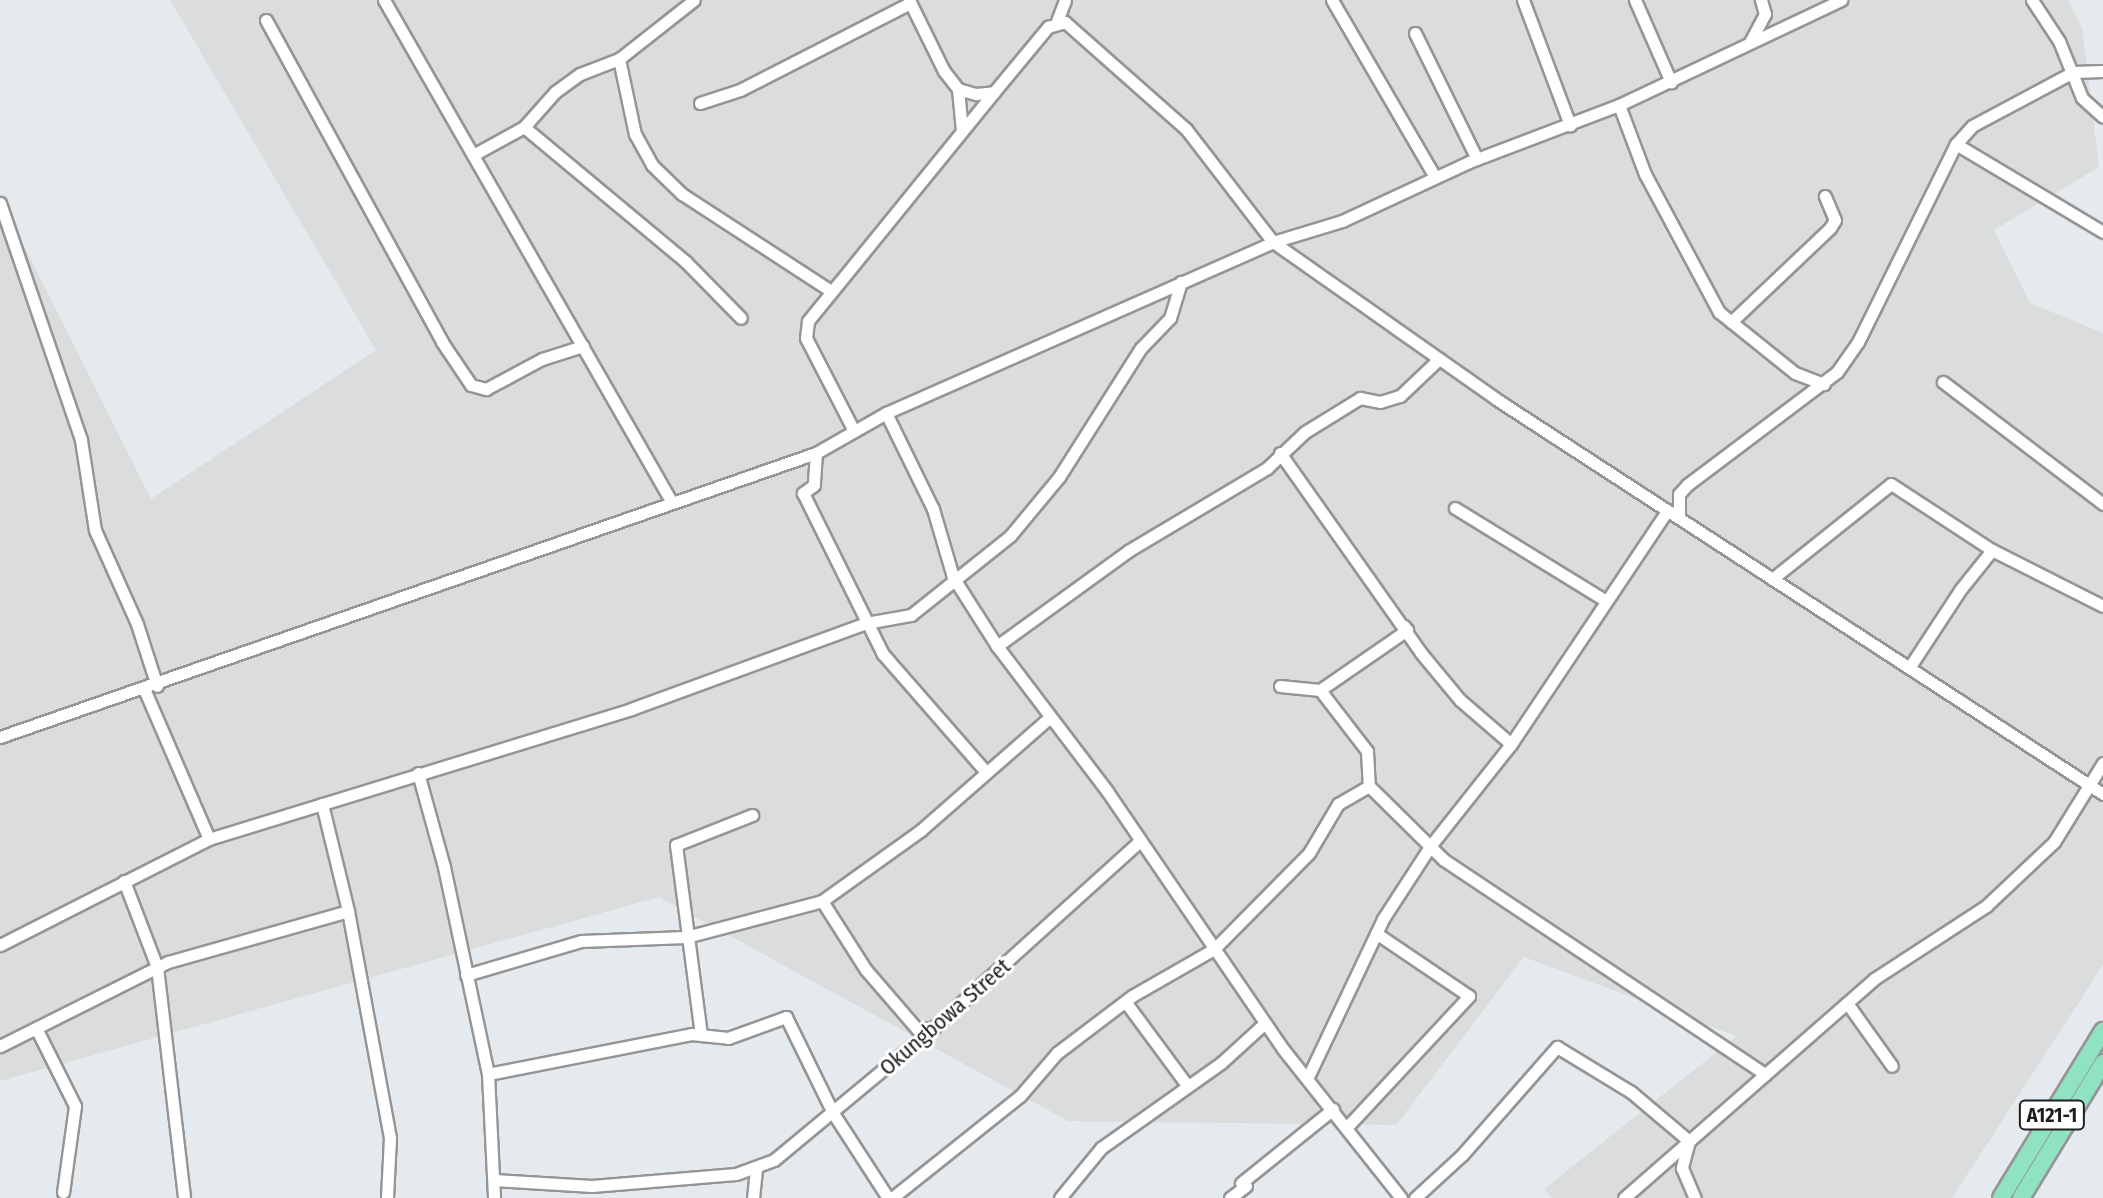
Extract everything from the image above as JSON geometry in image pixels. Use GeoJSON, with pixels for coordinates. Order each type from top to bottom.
{"type":"FeatureCollection","features":[{"type":"Feature","properties":{"kind":"highway","name":"A121-1"},"geometry":{"type":"LineString","coordinates":[[2001,1198],[2103,1031]]}},
{"type":"Feature","properties":{"kind":"highway","name":"A121-1"},"geometry":{"type":"LineString","coordinates":[[2021,1198],[2103,1063]]}},
{"type":"Feature","properties":{"kind":"street"},"geometry":{"type":"LineString","coordinates":[[384,0],[671,501]]}},
{"type":"Feature","properties":{"kind":"street"},"geometry":{"type":"LineString","coordinates":[[473,155],[524,127],[580,74],[619,59],[694,0]]}},
{"type":"Feature","properties":{"kind":"street"},"geometry":{"type":"LineString","coordinates":[[853,429],[806,338],[808,321],[994,92],[1057,21],[1065,0]]}},
{"type":"Feature","properties":{"kind":"street"},"geometry":{"type":"LineString","coordinates":[[1332,0],[1435,177]]}},
{"type":"Feature","properties":{"kind":"street"},"geometry":{"type":"LineString","coordinates":[[1523,0],[1570,125]]}},
{"type":"Feature","properties":{"kind":"street"},"geometry":{"type":"LineString","coordinates":[[1635,0],[1671,82]]}},
{"type":"Feature","properties":{"kind":"street"},"geometry":{"type":"LineString","coordinates":[[1750,42],[1765,14],[1761,0]]}},
{"type":"Feature","properties":{"kind":"street"},"geometry":{"type":"LineString","coordinates":[[0,737],[145,691],[671,501],[816,453],[853,429],[886,413],[1181,282],[1273,242],[1342,221],[1477,159],[1619,105],[1841,0]]}},
{"type":"Feature","properties":{"kind":"street"},"geometry":{"type":"LineString","coordinates":[[2032,0],[2073,72],[2082,98],[2103,117]]}},
{"type":"Feature","properties":{"kind":"street"},"geometry":{"type":"LineString","coordinates":[[700,103],[740,90],[909,1],[958,89],[962,131]]}},
{"type":"Feature","properties":{"kind":"street"},"geometry":{"type":"LineString","coordinates":[[266,20],[442,342],[471,385],[486,389],[542,359],[583,346]]}},
{"type":"Feature","properties":{"kind":"street"},"geometry":{"type":"LineString","coordinates":[[1057,21],[1065,22],[1186,129],[1273,242],[1439,359],[1667,511],[2103,794]]}},
{"type":"Feature","properties":{"kind":"street"},"geometry":{"type":"LineString","coordinates":[[1415,33],[1477,159]]}},
{"type":"Feature","properties":{"kind":"street"},"geometry":{"type":"LineString","coordinates":[[619,59],[635,134],[652,165],[682,194],[831,291]]}},
{"type":"Feature","properties":{"kind":"street"},"geometry":{"type":"LineString","coordinates":[[1679,518],[1679,494],[1687,485],[1824,384],[1858,342],[1956,144],[1972,126],[2073,72],[2103,71]]}},
{"type":"Feature","properties":{"kind":"street"},"geometry":{"type":"LineString","coordinates":[[958,89],[994,92]]}},
{"type":"Feature","properties":{"kind":"street"},"geometry":{"type":"LineString","coordinates":[[1619,105],[1645,174],[1719,312],[1795,373],[1824,384]]}},
{"type":"Feature","properties":{"kind":"street"},"geometry":{"type":"LineString","coordinates":[[524,127],[686,262],[741,318]]}},
{"type":"Feature","properties":{"kind":"street"},"geometry":{"type":"LineString","coordinates":[[1956,144],[2103,232]]}},
{"type":"Feature","properties":{"kind":"street"},"geometry":{"type":"LineString","coordinates":[[1731,322],[1830,228],[1835,220],[1825,196]]}},
{"type":"Feature","properties":{"kind":"street"},"geometry":{"type":"LineString","coordinates":[[0,203],[81,440],[95,530],[137,624],[157,686]]}},
{"type":"Feature","properties":{"kind":"street"},"geometry":{"type":"LineString","coordinates":[[0,945],[209,839],[631,709],[866,623],[911,615],[938,596],[953,577],[1010,536],[1059,477],[1094,430],[1141,348],[1170,318],[1181,282]]}},
{"type":"Feature","properties":{"kind":"street"},"geometry":{"type":"LineString","coordinates":[[997,646],[1128,551],[1267,468],[1280,453],[1360,398],[1380,402],[1400,396],[1439,359]]}},
{"type":"Feature","properties":{"kind":"street"},"geometry":{"type":"LineString","coordinates":[[1943,382],[2103,504]]}},
{"type":"Feature","properties":{"kind":"street"},"geometry":{"type":"LineString","coordinates":[[886,413],[933,509],[953,577],[997,646],[1140,841],[1265,1023],[1401,1198]]}},
{"type":"Feature","properties":{"kind":"street"},"geometry":{"type":"LineString","coordinates":[[816,453],[814,485],[803,493],[866,623],[883,654],[986,772]]}},
{"type":"Feature","properties":{"kind":"street"},"geometry":{"type":"LineString","coordinates":[[1280,453],[1460,700],[1511,744]]}},
{"type":"Feature","properties":{"kind":"street"},"geometry":{"type":"LineString","coordinates":[[1294,461],[1407,630]]}},
{"type":"Feature","properties":{"kind":"street"},"geometry":{"type":"LineString","coordinates":[[1772,579],[1891,484],[1992,550],[2103,606]]}},
{"type":"Feature","properties":{"kind":"street"},"geometry":{"type":"LineString","coordinates":[[1455,508],[1606,601]]}},
{"type":"Feature","properties":{"kind":"street"},"geometry":{"type":"LineString","coordinates":[[1308,1077],[1376,933],[1431,845],[1511,744],[1667,511]]}},
{"type":"Feature","properties":{"kind":"street"},"geometry":{"type":"LineString","coordinates":[[1909,668],[1960,590],[1992,550]]}},
{"type":"Feature","properties":{"kind":"street"},"geometry":{"type":"LineString","coordinates":[[938,596],[966,598]]}},
{"type":"Feature","properties":{"kind":"street"},"geometry":{"type":"LineString","coordinates":[[1280,686],[1320,690],[1407,630]]}},
{"type":"Feature","properties":{"kind":"street"},"geometry":{"type":"LineString","coordinates":[[1320,690],[1367,751],[1369,786],[1444,860],[1765,1074]]}},
{"type":"Feature","properties":{"kind":"street"},"geometry":{"type":"LineString","coordinates":[[145,691],[209,839]]}},
{"type":"Feature","properties":{"kind":"street"},"geometry":{"type":"LineString","coordinates":[[466,975],[581,941],[686,937],[822,901],[921,830],[1050,717]]}},
{"type":"Feature","properties":{"kind":"street"},"geometry":{"type":"LineString","coordinates":[[1624,1198],[1847,1003],[1986,906],[2054,842],[2103,763]]}},
{"type":"Feature","properties":{"kind":"street"},"geometry":{"type":"LineString","coordinates":[[418,773],[444,867],[488,1074],[494,1198]]}},
{"type":"Feature","properties":{"kind":"street"},"geometry":{"type":"LineString","coordinates":[[488,1074],[701,1035],[728,1038],[786,1017],[833,1113],[890,1198],[1020,1096],[1057,1053],[1214,949],[1309,853],[1338,804],[1369,786]]}},
{"type":"Feature","properties":{"kind":"street"},"geometry":{"type":"LineString","coordinates":[[322,804],[348,911],[390,1138],[387,1198]]}},
{"type":"Feature","properties":{"kind":"street"},"geometry":{"type":"LineString","coordinates":[[701,1035],[676,845],[752,815]]}},
{"type":"Feature","properties":{"kind":"street","name":"Okungbowa Street"},"geometry":{"type":"LineString","coordinates":[[494,1180],[592,1186],[736,1174],[756,1169],[833,1113],[934,1027],[1140,841]]}},
{"type":"Feature","properties":{"kind":"street"},"geometry":{"type":"LineString","coordinates":[[124,881],[157,967],[184,1198]]}},
{"type":"Feature","properties":{"kind":"street"},"geometry":{"type":"LineString","coordinates":[[822,901],[866,970],[917,1029],[934,1027]]}},
{"type":"Feature","properties":{"kind":"street"},"geometry":{"type":"LineString","coordinates":[[0,1046],[157,967],[348,911]]}},
{"type":"Feature","properties":{"kind":"street"},"geometry":{"type":"LineString","coordinates":[[1347,1127],[1469,996],[1376,933]]}},
{"type":"Feature","properties":{"kind":"street"},"geometry":{"type":"LineString","coordinates":[[1847,1003],[1892,1066]]}},
{"type":"Feature","properties":{"kind":"street"},"geometry":{"type":"LineString","coordinates":[[1127,1004],[1187,1085]]}},
{"type":"Feature","properties":{"kind":"street"},"geometry":{"type":"LineString","coordinates":[[1060,1198],[1101,1148],[1265,1023]]}},
{"type":"Feature","properties":{"kind":"street"},"geometry":{"type":"LineString","coordinates":[[36,1028],[75,1106],[63,1192]]}},
{"type":"Feature","properties":{"kind":"street"},"geometry":{"type":"LineString","coordinates":[[1415,1198],[1462,1155],[1557,1047],[1631,1092],[1689,1141]]}},
{"type":"Feature","properties":{"kind":"street"},"geometry":{"type":"LineString","coordinates":[[1230,1198],[1333,1109]]}},
{"type":"Feature","properties":{"kind":"street"},"geometry":{"type":"LineString","coordinates":[[1689,1141],[1682,1168],[1695,1198]]}},
{"type":"Feature","properties":{"kind":"street"},"geometry":{"type":"LineString","coordinates":[[753,1198],[756,1169]]}},
{"type":"Feature","properties":{"kind":"shaded area"},"geometry":{"type":"Polygon","coordinates":[[[170,0],[2068,0],[2082,27],[2099,167],[1994,230],[2030,303],[2103,333],[2103,965],[1952,1198],[1553,1198],[1544,1189],[1737,1036],[1524,957],[1396,1125],[1068,1121],[659,897],[0,1081],[0,198],[151,499],[376,350],[170,0]]]}}]}
